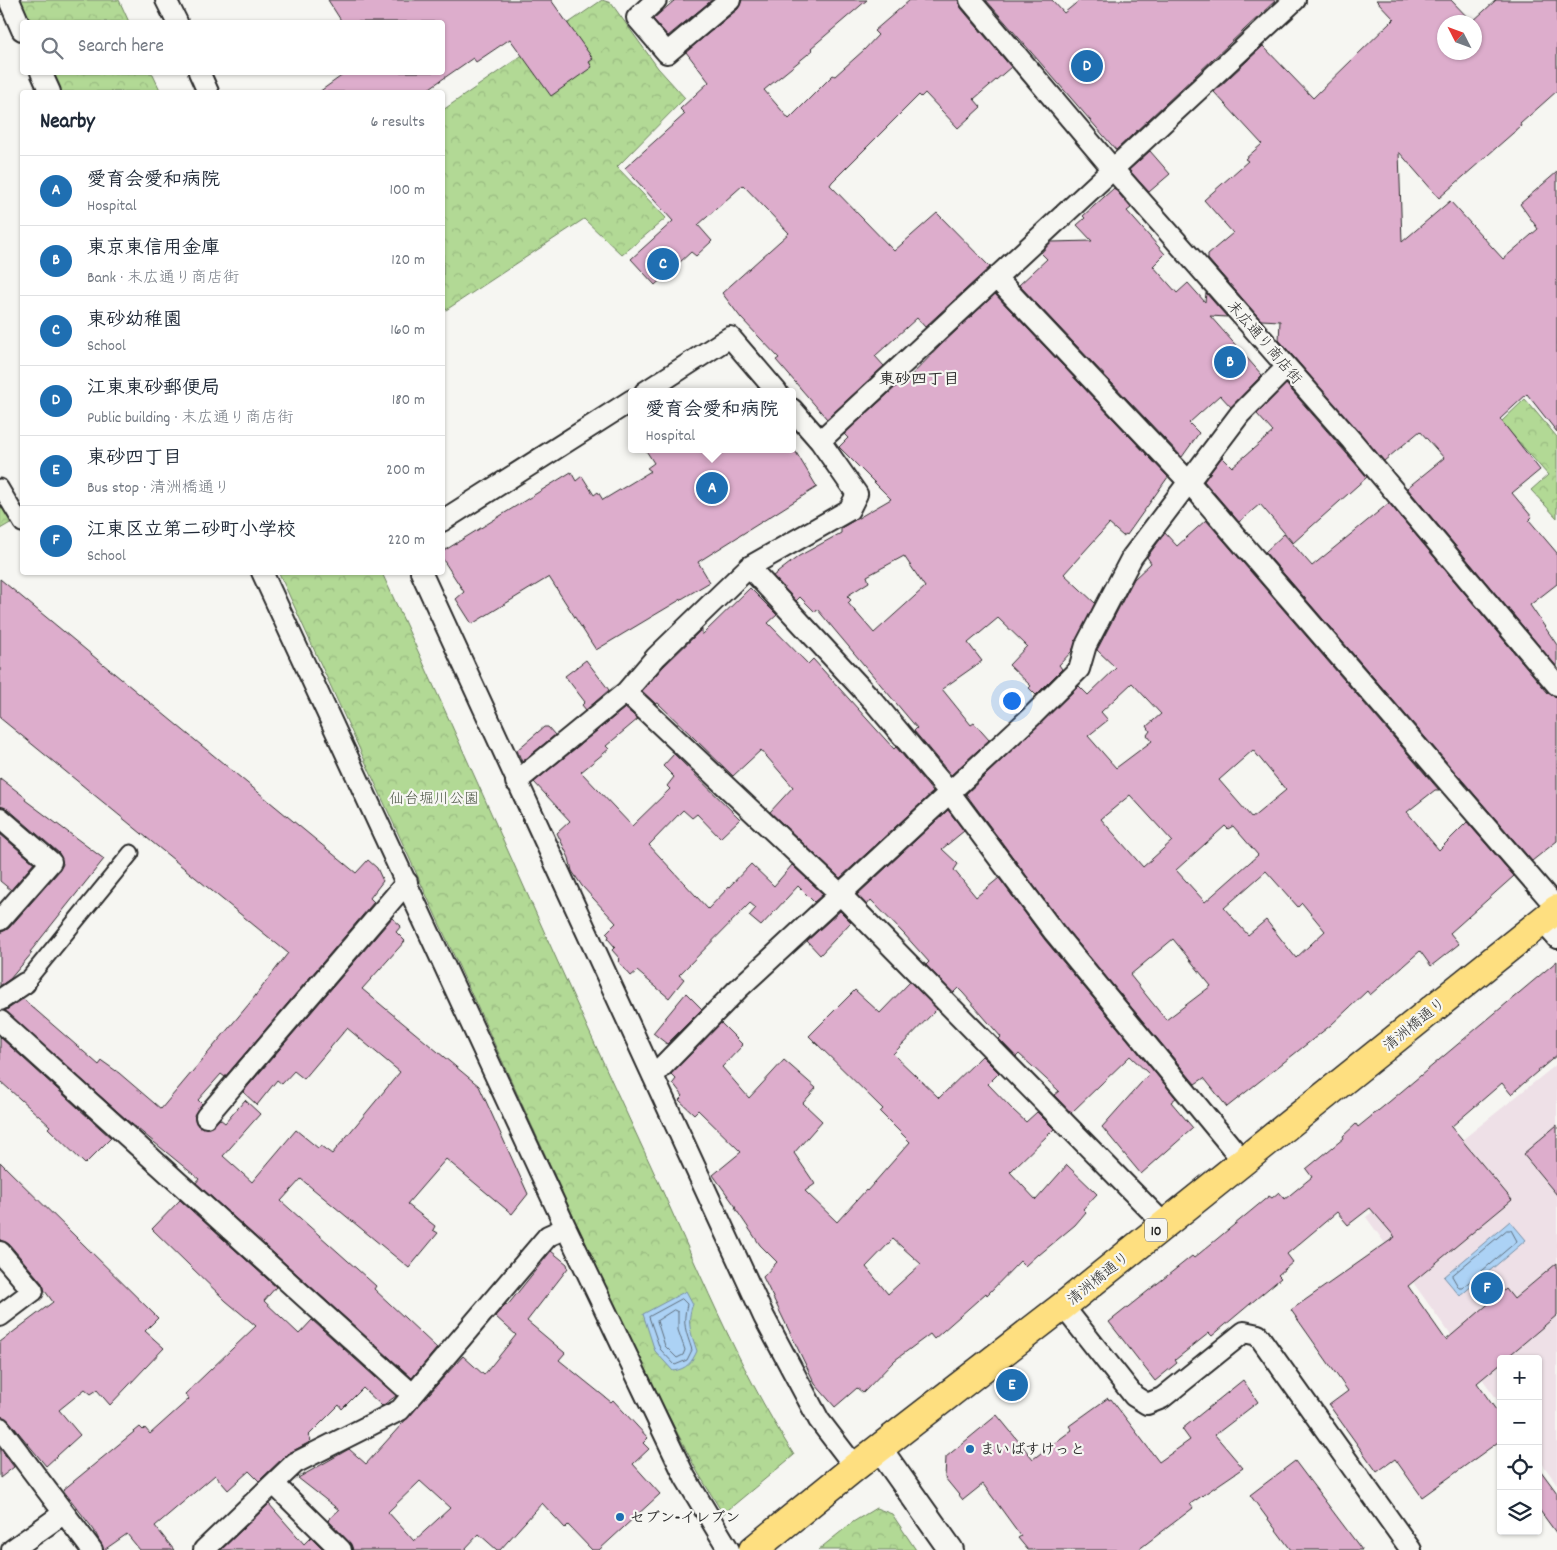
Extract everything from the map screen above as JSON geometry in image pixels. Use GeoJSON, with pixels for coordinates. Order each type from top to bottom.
{"type":"FeatureCollection","features":[{"type":"Feature","properties":{"kind":"main road","name":"清洲橋通り"},"geometry":{"type":"LineString","coordinates":[[753,1550],[879,1448],[1063,1306],[1243,1161],[1553,919]]}},
{"type":"Feature","properties":{"kind":"street"},"geometry":{"type":"LineString","coordinates":[[9,0],[20,25]]}},
{"type":"Feature","properties":{"kind":"street"},"geometry":{"type":"LineString","coordinates":[[166,0],[176,20]]}},
{"type":"Feature","properties":{"kind":"street"},"geometry":{"type":"LineString","coordinates":[[656,0],[636,18],[667,53],[730,0]]}},
{"type":"Feature","properties":{"kind":"street","name":"末広通り商店街"},"geometry":{"type":"LineString","coordinates":[[970,0],[1112,168],[1352,441],[1557,686]]}},
{"type":"Feature","properties":{"kind":"street"},"geometry":{"type":"LineString","coordinates":[[820,441],[996,279],[1112,168],[1296,0]]}},
{"type":"Feature","properties":{"kind":"street"},"geometry":{"type":"LineString","coordinates":[[42,75],[49,90]]}},
{"type":"Feature","properties":{"kind":"street"},"geometry":{"type":"LineString","coordinates":[[200,75],[207,90]]}},
{"type":"Feature","properties":{"kind":"street"},"geometry":{"type":"LineString","coordinates":[[996,279],[1188,481],[1553,919]]}},
{"type":"Feature","properties":{"kind":"street"},"geometry":{"type":"LineString","coordinates":[[650,388],[730,337],[774,388]]}},
{"type":"Feature","properties":{"kind":"street"},"geometry":{"type":"LineString","coordinates":[[653,1076],[738,989],[839,893],[950,793],[1079,669],[1086,645],[1132,557],[1240,414],[1287,368]]}},
{"type":"Feature","properties":{"kind":"street"},"geometry":{"type":"LineString","coordinates":[[445,519],[628,403]]}},
{"type":"Feature","properties":{"kind":"street"},"geometry":{"type":"LineString","coordinates":[[516,782],[626,692],[656,657],[749,567],[849,510],[857,494],[820,441],[796,414]]}},
{"type":"Feature","properties":{"kind":"street"},"geometry":{"type":"LineString","coordinates":[[0,487],[20,521]]}},
{"type":"Feature","properties":{"kind":"street"},"geometry":{"type":"LineString","coordinates":[[749,567],[875,704],[950,793],[1054,932],[1243,1161]]}},
{"type":"Feature","properties":{"kind":"street"},"geometry":{"type":"LineString","coordinates":[[263,575],[566,1228],[685,1477],[729,1550]]}},
{"type":"Feature","properties":{"kind":"street"},"geometry":{"type":"LineString","coordinates":[[422,575],[516,782],[764,1317],[819,1420],[855,1467]]}},
{"type":"Feature","properties":{"kind":"street"},"geometry":{"type":"LineString","coordinates":[[626,692],[839,893],[1164,1224]]}},
{"type":"Feature","properties":{"kind":"street"},"geometry":{"type":"LineString","coordinates":[[0,818],[51,862],[0,920]]}},
{"type":"Feature","properties":{"kind":"street"},"geometry":{"type":"LineString","coordinates":[[0,1000],[25,983],[131,853]]}},
{"type":"Feature","properties":{"kind":"street"},"geometry":{"type":"LineString","coordinates":[[206,1117],[407,882]]}},
{"type":"Feature","properties":{"kind":"street"},"geometry":{"type":"LineString","coordinates":[[0,1021],[412,1394]]}},
{"type":"Feature","properties":{"kind":"street"},"geometry":{"type":"LineString","coordinates":[[204,1550],[295,1463],[400,1410],[548,1236],[566,1228]]}},
{"type":"Feature","properties":{"kind":"street"},"geometry":{"type":"LineString","coordinates":[[0,1252],[34,1291],[0,1316]]}},
{"type":"Feature","properties":{"kind":"street"},"geometry":{"type":"LineString","coordinates":[[1063,1306],[1134,1396],[1147,1404],[1162,1398],[1244,1332],[1258,1335],[1411,1550]]}},
{"type":"Feature","properties":{"kind":"street"},"geometry":{"type":"LineString","coordinates":[[0,1428],[92,1550]]}},
{"type":"Feature","properties":{"kind":"street"},"geometry":{"type":"LineString","coordinates":[[879,1448],[951,1550]]}},
{"type":"Feature","properties":{"kind":"street"},"geometry":{"type":"LineString","coordinates":[[274,1484],[341,1550]]}},
{"type":"Feature","properties":{"kind":"street"},"geometry":{"type":"LineString","coordinates":[[12,1550],[64,1513]]}},
{"type":"Feature","properties":{"kind":"shaded area"},"geometry":{"type":"Polygon","coordinates":[[[1557,1064],[1557,1484],[1542,1463],[1542,1355],[1497,1355],[1497,1399],[1366,1217],[1557,1064]]]}},
{"type":"Feature","properties":{"kind":"green space"},"geometry":{"type":"Polygon","coordinates":[[[16,0],[119,0],[128,20],[26,20],[16,0]]]}},
{"type":"Feature","properties":{"kind":"green space"},"geometry":{"type":"Polygon","coordinates":[[[602,0],[611,3],[658,68],[685,98],[617,167],[666,218],[622,255],[584,219],[445,311],[445,109],[602,0]]]}},
{"type":"Feature","properties":{"kind":"green space"},"geometry":{"type":"Polygon","coordinates":[[[50,75],[153,75],[160,90],[58,90],[50,75]]]}},
{"type":"Feature","properties":{"kind":"green space"},"geometry":{"type":"Polygon","coordinates":[[[1525,399],[1557,437],[1557,518],[1531,490],[1548,475],[1501,422],[1525,399]]]}},
{"type":"Feature","properties":{"kind":"green space"},"geometry":{"type":"Polygon","coordinates":[[[0,496],[12,522],[0,529],[0,496]]]}},
{"type":"Feature","properties":{"kind":"green space","name":"仙台堀川公園"},"geometry":{"type":"Polygon","coordinates":[[[280,575],[383,575],[718,1313],[754,1385],[794,1455],[723,1514],[697,1471],[634,1349],[280,575]]]}},
{"type":"Feature","properties":{"kind":"green space"},"geometry":{"type":"Polygon","coordinates":[[[876,1508],[892,1514],[916,1550],[818,1550],[853,1522],[876,1508]]]}},
{"type":"Feature","properties":{"kind":"water"},"geometry":{"type":"Polygon","coordinates":[[[1510,1221],[1526,1240],[1460,1296],[1444,1277],[1510,1221]]]}},
{"type":"Feature","properties":{"kind":"water"},"geometry":{"type":"Polygon","coordinates":[[[686,1291],[693,1304],[690,1322],[691,1333],[697,1351],[682,1369],[673,1371],[655,1351],[643,1314],[686,1291]]]}},
{"type":"Feature","properties":{"kind":"building"},"geometry":{"type":"Polygon","coordinates":[[[328,0],[551,0],[593,59],[589,62],[592,67],[551,96],[510,39],[476,62],[473,58],[427,90],[322,90],[343,75],[445,75],[445,20],[341,20],[328,0]]]}},
{"type":"Feature","properties":{"kind":"building"},"geometry":{"type":"Polygon","coordinates":[[[675,0],[712,0],[668,36],[653,19],[675,0]]]}},
{"type":"Feature","properties":{"kind":"building"},"geometry":{"type":"Polygon","coordinates":[[[742,0],[867,0],[811,48],[813,50],[764,90],[789,119],[833,75],[835,76],[864,50],[878,35],[874,31],[910,0],[958,0],[961,8],[1011,67],[974,99],[981,107],[958,128],[925,93],[921,97],[919,95],[830,185],[894,251],[937,213],[990,267],[925,327],[917,318],[875,356],[884,366],[827,419],[776,360],[779,358],[741,318],[722,293],[789,233],[743,185],[698,225],[712,241],[696,256],[691,252],[655,285],[631,259],[673,221],[625,168],[685,114],[680,109],[709,82],[686,52],[738,9],[742,0]]]}},
{"type":"Feature","properties":{"kind":"building"},"geometry":{"type":"Polygon","coordinates":[[[986,0],[1052,0],[1064,13],[1080,0],[1276,0],[1116,150],[986,0]]]}},
{"type":"Feature","properties":{"kind":"building"},"geometry":{"type":"Polygon","coordinates":[[[1376,0],[1451,0],[1465,15],[1437,15],[1437,60],[1482,60],[1482,15],[1480,15],[1496,0],[1557,0],[1557,91],[1520,124],[1521,126],[1439,198],[1399,152],[1402,242],[1450,201],[1503,259],[1538,229],[1520,204],[1557,172],[1557,432],[1527,394],[1500,419],[1540,470],[1512,493],[1532,517],[1529,520],[1557,553],[1557,584],[1530,605],[1557,645],[1557,667],[1407,488],[1444,458],[1420,431],[1384,461],[1279,340],[1280,321],[1261,320],[1208,259],[1208,254],[1233,233],[1204,200],[1248,161],[1245,159],[1262,144],[1214,92],[1263,46],[1313,98],[1394,19],[1376,0]]]}},
{"type":"Feature","properties":{"kind":"building"},"geometry":{"type":"Polygon","coordinates":[[[1150,151],[1170,174],[1149,192],[1129,170],[1150,151]]]}},
{"type":"Feature","properties":{"kind":"building"},"geometry":{"type":"Polygon","coordinates":[[[1114,188],[1131,208],[1127,211],[1165,254],[1153,266],[1177,293],[1188,283],[1205,302],[1206,293],[1227,317],[1210,316],[1262,375],[1231,407],[1220,395],[1189,423],[1199,433],[1182,457],[1019,285],[1047,259],[1041,253],[1051,242],[1092,241],[1077,225],[1085,218],[1083,216],[1114,188]]]}},
{"type":"Feature","properties":{"kind":"building"},"geometry":{"type":"Polygon","coordinates":[[[995,294],[1168,477],[1127,535],[1123,536],[1109,524],[1064,574],[1095,603],[1072,651],[1059,665],[1062,669],[1036,695],[1029,688],[1031,686],[1009,665],[1027,646],[998,618],[968,643],[982,661],[942,689],[971,725],[974,723],[989,740],[951,775],[914,731],[917,728],[817,609],[815,612],[800,597],[796,601],[773,576],[799,556],[841,533],[841,528],[891,499],[839,447],[848,438],[844,434],[900,383],[902,385],[995,294]],[[904,556],[867,576],[869,582],[847,596],[851,600],[848,603],[874,633],[925,587],[904,556]]]}},
{"type":"Feature","properties":{"kind":"building"},"geometry":{"type":"Polygon","coordinates":[[[1286,384],[1367,477],[1293,543],[1260,504],[1239,522],[1204,481],[1222,457],[1232,467],[1273,432],[1257,414],[1286,384]]]}},
{"type":"Feature","properties":{"kind":"building"},"geometry":{"type":"Polygon","coordinates":[[[796,452],[817,487],[698,562],[710,582],[596,650],[549,577],[472,624],[456,599],[464,592],[445,563],[445,550],[571,472],[576,481],[582,476],[594,495],[598,492],[603,500],[651,471],[647,468],[654,463],[648,453],[796,452]]]}},
{"type":"Feature","properties":{"kind":"building"},"geometry":{"type":"Polygon","coordinates":[[[1389,503],[1548,693],[1557,697],[1557,841],[1532,861],[1265,552],[1284,534],[1312,566],[1389,503]]]}},
{"type":"Feature","properties":{"kind":"building"},"geometry":{"type":"Polygon","coordinates":[[[1206,520],[1439,790],[1435,790],[1407,812],[1439,850],[1467,822],[1514,876],[1450,933],[1459,944],[1431,966],[1420,951],[1370,995],[1367,991],[1331,1025],[1227,1107],[1204,1078],[1195,1084],[1063,925],[966,794],[1079,686],[1088,695],[1116,668],[1097,650],[1134,579],[1151,563],[1147,557],[1165,533],[1177,546],[1206,520]],[[1132,683],[1101,712],[1108,720],[1088,736],[1116,768],[1152,741],[1147,735],[1150,731],[1147,726],[1161,714],[1132,683]],[[1253,750],[1219,780],[1252,818],[1286,790],[1253,750]],[[1130,795],[1101,819],[1143,867],[1172,841],[1130,795]],[[1225,826],[1176,870],[1205,902],[1258,855],[1233,826],[1228,829],[1225,826]],[[1266,871],[1224,908],[1248,935],[1266,920],[1296,958],[1325,931],[1302,903],[1298,907],[1266,871]],[[1173,939],[1130,975],[1166,1020],[1211,986],[1173,939]]]}},
{"type":"Feature","properties":{"kind":"building"},"geometry":{"type":"Polygon","coordinates":[[[0,579],[356,873],[368,860],[377,868],[383,881],[370,898],[374,902],[225,1077],[221,1074],[198,1100],[202,1104],[194,1115],[198,1126],[209,1128],[220,1119],[225,1123],[245,1100],[260,1114],[223,1156],[252,1182],[296,1130],[318,1148],[321,1146],[332,1154],[400,1072],[347,1028],[304,1079],[294,1071],[282,1084],[277,1080],[257,1105],[243,1092],[392,918],[401,926],[396,932],[405,941],[362,989],[479,1086],[528,1194],[512,1214],[446,1159],[407,1204],[435,1226],[433,1230],[438,1233],[409,1268],[301,1179],[281,1201],[376,1286],[374,1289],[437,1348],[412,1378],[196,1183],[199,1179],[127,1120],[5,1011],[23,999],[99,1065],[102,1061],[119,1073],[161,1109],[249,1004],[288,953],[0,718],[0,579]]]}},
{"type":"Feature","properties":{"kind":"building"},"geometry":{"type":"Polygon","coordinates":[[[750,588],[777,615],[768,623],[808,664],[813,659],[894,749],[896,747],[933,792],[840,878],[770,812],[793,787],[761,750],[733,776],[658,703],[656,704],[642,691],[662,668],[702,629],[702,635],[750,588]]]}},
{"type":"Feature","properties":{"kind":"building"},"geometry":{"type":"Polygon","coordinates":[[[586,660],[609,690],[586,710],[582,705],[585,702],[565,676],[586,660]]]}},
{"type":"Feature","properties":{"kind":"building"},"geometry":{"type":"Polygon","coordinates":[[[625,708],[638,719],[606,746],[609,749],[581,772],[632,826],[670,789],[667,786],[674,777],[663,766],[674,754],[740,819],[720,838],[697,814],[692,818],[683,810],[649,845],[708,909],[751,864],[774,886],[792,865],[823,894],[814,902],[798,886],[761,926],[749,916],[756,908],[750,903],[679,975],[684,979],[669,998],[637,971],[631,976],[618,961],[620,959],[612,950],[615,947],[608,939],[609,936],[606,933],[616,923],[582,886],[572,871],[569,858],[557,833],[570,821],[534,782],[625,708]]]}},
{"type":"Feature","properties":{"kind":"building"},"geometry":{"type":"Polygon","coordinates":[[[544,727],[548,727],[555,735],[522,762],[517,750],[544,727]]]}},
{"type":"Feature","properties":{"kind":"building"},"geometry":{"type":"Polygon","coordinates":[[[0,778],[26,798],[25,800],[104,859],[30,952],[32,953],[10,979],[0,986],[0,933],[9,928],[60,870],[63,864],[59,853],[8,809],[0,806],[0,778]]]}},
{"type":"Feature","properties":{"kind":"building"},"geometry":{"type":"Polygon","coordinates":[[[948,810],[964,831],[942,849],[958,864],[954,870],[976,897],[999,878],[1045,940],[1176,1098],[1171,1102],[1193,1128],[1141,1174],[1102,1127],[1149,1074],[1130,1056],[1071,1113],[1054,1095],[1059,1091],[1019,1054],[1016,1057],[999,1039],[1001,1037],[963,993],[958,988],[953,993],[926,965],[929,962],[871,900],[867,905],[857,895],[948,810]]]}},
{"type":"Feature","properties":{"kind":"building"},"geometry":{"type":"Polygon","coordinates":[[[0,834],[34,863],[11,890],[0,881],[0,834]]]}},
{"type":"Feature","properties":{"kind":"building"},"geometry":{"type":"Polygon","coordinates":[[[840,911],[851,922],[820,955],[807,941],[840,911]]]}},
{"type":"Feature","properties":{"kind":"building"},"geometry":{"type":"Polygon","coordinates":[[[1557,961],[1557,1055],[1511,1094],[1502,1083],[1451,1127],[1512,1200],[1408,1286],[1446,1340],[1506,1289],[1514,1299],[1557,1263],[1557,1315],[1510,1355],[1497,1355],[1497,1366],[1477,1383],[1497,1411],[1497,1443],[1422,1497],[1395,1459],[1377,1472],[1329,1405],[1348,1391],[1291,1310],[1395,1237],[1370,1208],[1348,1225],[1337,1212],[1287,1254],[1293,1262],[1278,1275],[1281,1278],[1212,1336],[1209,1333],[1175,1360],[1177,1363],[1155,1381],[1109,1322],[1192,1256],[1194,1258],[1269,1196],[1272,1198],[1279,1192],[1285,1199],[1312,1177],[1306,1169],[1344,1138],[1343,1136],[1356,1124],[1358,1127],[1557,961]]]}},
{"type":"Feature","properties":{"kind":"building"},"geometry":{"type":"Polygon","coordinates":[[[910,982],[937,1009],[893,1054],[939,1098],[982,1056],[999,1073],[988,1084],[1013,1110],[1026,1122],[1037,1112],[1054,1129],[1010,1172],[1036,1200],[1067,1165],[1097,1194],[1083,1209],[1086,1212],[1075,1225],[1039,1255],[1025,1266],[1020,1261],[987,1295],[986,1293],[934,1339],[930,1334],[895,1360],[863,1393],[857,1388],[835,1407],[815,1384],[763,1277],[777,1262],[760,1245],[713,1175],[741,1152],[698,1110],[694,1114],[679,1100],[683,1096],[673,1083],[676,1079],[671,1074],[721,1023],[743,1045],[722,1067],[749,1098],[784,1060],[816,1088],[803,1103],[822,1121],[794,1153],[815,1184],[805,1191],[837,1222],[910,1142],[880,1112],[883,1109],[809,1036],[855,990],[880,1013],[910,982]],[[893,1239],[866,1267],[888,1294],[921,1264],[893,1239]]]}},
{"type":"Feature","properties":{"kind":"building"},"geometry":{"type":"Polygon","coordinates":[[[686,993],[702,1009],[667,1044],[653,1033],[686,993]]]}},
{"type":"Feature","properties":{"kind":"building"},"geometry":{"type":"Polygon","coordinates":[[[0,1037],[111,1138],[85,1164],[48,1128],[50,1126],[0,1081],[0,1037]]]}},
{"type":"Feature","properties":{"kind":"building"},"geometry":{"type":"Polygon","coordinates":[[[1557,1125],[1557,1195],[1523,1154],[1557,1125]]]}},
{"type":"Feature","properties":{"kind":"building"},"geometry":{"type":"Polygon","coordinates":[[[0,1162],[158,1318],[145,1331],[164,1348],[110,1405],[97,1390],[91,1394],[85,1389],[59,1410],[80,1435],[46,1466],[9,1421],[0,1416],[0,1342],[53,1302],[42,1283],[9,1244],[0,1240],[0,1162]]]}},
{"type":"Feature","properties":{"kind":"building"},"geometry":{"type":"Polygon","coordinates":[[[180,1200],[276,1287],[264,1301],[299,1334],[312,1320],[396,1396],[382,1406],[363,1388],[342,1409],[339,1405],[308,1436],[311,1440],[308,1443],[287,1454],[259,1481],[249,1471],[228,1490],[215,1475],[155,1526],[174,1550],[140,1550],[127,1534],[104,1550],[94,1530],[63,1490],[140,1427],[143,1430],[145,1428],[150,1434],[189,1399],[185,1394],[256,1326],[226,1301],[152,1229],[180,1200]]]}},
{"type":"Feature","properties":{"kind":"building"},"geometry":{"type":"Polygon","coordinates":[[[551,1251],[567,1264],[568,1268],[527,1321],[565,1353],[559,1360],[611,1402],[613,1400],[648,1438],[643,1443],[649,1449],[633,1464],[660,1494],[599,1550],[592,1550],[568,1525],[565,1528],[542,1503],[500,1550],[497,1550],[479,1534],[464,1550],[353,1550],[349,1542],[328,1520],[339,1510],[298,1478],[349,1449],[366,1464],[463,1356],[484,1375],[516,1335],[495,1316],[506,1304],[507,1306],[551,1251]],[[420,1481],[388,1512],[414,1541],[450,1508],[420,1481]]]}},
{"type":"Feature","properties":{"kind":"building"},"geometry":{"type":"Polygon","coordinates":[[[1243,1380],[1258,1402],[1215,1435],[1243,1468],[1190,1504],[1193,1508],[1138,1550],[1028,1550],[1018,1538],[1021,1536],[983,1484],[963,1500],[945,1478],[946,1457],[997,1415],[1033,1459],[1072,1430],[1069,1426],[1108,1398],[1109,1400],[1111,1399],[1159,1462],[1190,1440],[1182,1429],[1243,1380]]]}},
{"type":"Feature","properties":{"kind":"building"},"geometry":{"type":"Polygon","coordinates":[[[0,1448],[14,1467],[0,1478],[0,1448]]]}},
{"type":"Feature","properties":{"kind":"building"},"geometry":{"type":"Polygon","coordinates":[[[1295,1461],[1362,1550],[1291,1550],[1250,1495],[1295,1461]]]}},
{"type":"Feature","properties":{"kind":"building"},"geometry":{"type":"Polygon","coordinates":[[[1542,1472],[1557,1493],[1557,1534],[1542,1513],[1542,1472]]]}},
{"type":"Feature","properties":{"kind":"building"},"geometry":{"type":"Polygon","coordinates":[[[269,1504],[304,1544],[311,1537],[324,1550],[221,1550],[269,1504]]]}},
{"type":"Feature","properties":{"kind":"place","name":"江東東砂郵便局"},"geometry":{"type":"Point","coordinates":[1087,66]}},
{"type":"Feature","properties":{"kind":"place","name":"東砂幼稚園"},"geometry":{"type":"Point","coordinates":[663,264]}},
{"type":"Feature","properties":{"kind":"place","name":"東京東信用金庫"},"geometry":{"type":"Point","coordinates":[1230,362]}},
{"type":"Feature","properties":{"kind":"place","name":"愛育会愛和病院"},"geometry":{"type":"Point","coordinates":[712,488]}},
{"type":"Feature","properties":{"kind":"place","name":"江東区立第二砂町小学校"},"geometry":{"type":"Point","coordinates":[1487,1288]}},
{"type":"Feature","properties":{"kind":"place","name":"東砂四丁目"},"geometry":{"type":"Point","coordinates":[1012,1385]}},
{"type":"Feature","properties":{"kind":"place","name":"まいばすけっと"},"geometry":{"type":"Point","coordinates":[970,1449]}},
{"type":"Feature","properties":{"kind":"place","name":"セブン-イレブン"},"geometry":{"type":"Point","coordinates":[620,1517]}},
{"type":"Feature","properties":{"kind":"district","name":"東砂四丁目"},"geometry":{"type":"Point","coordinates":[919,378]}}]}
